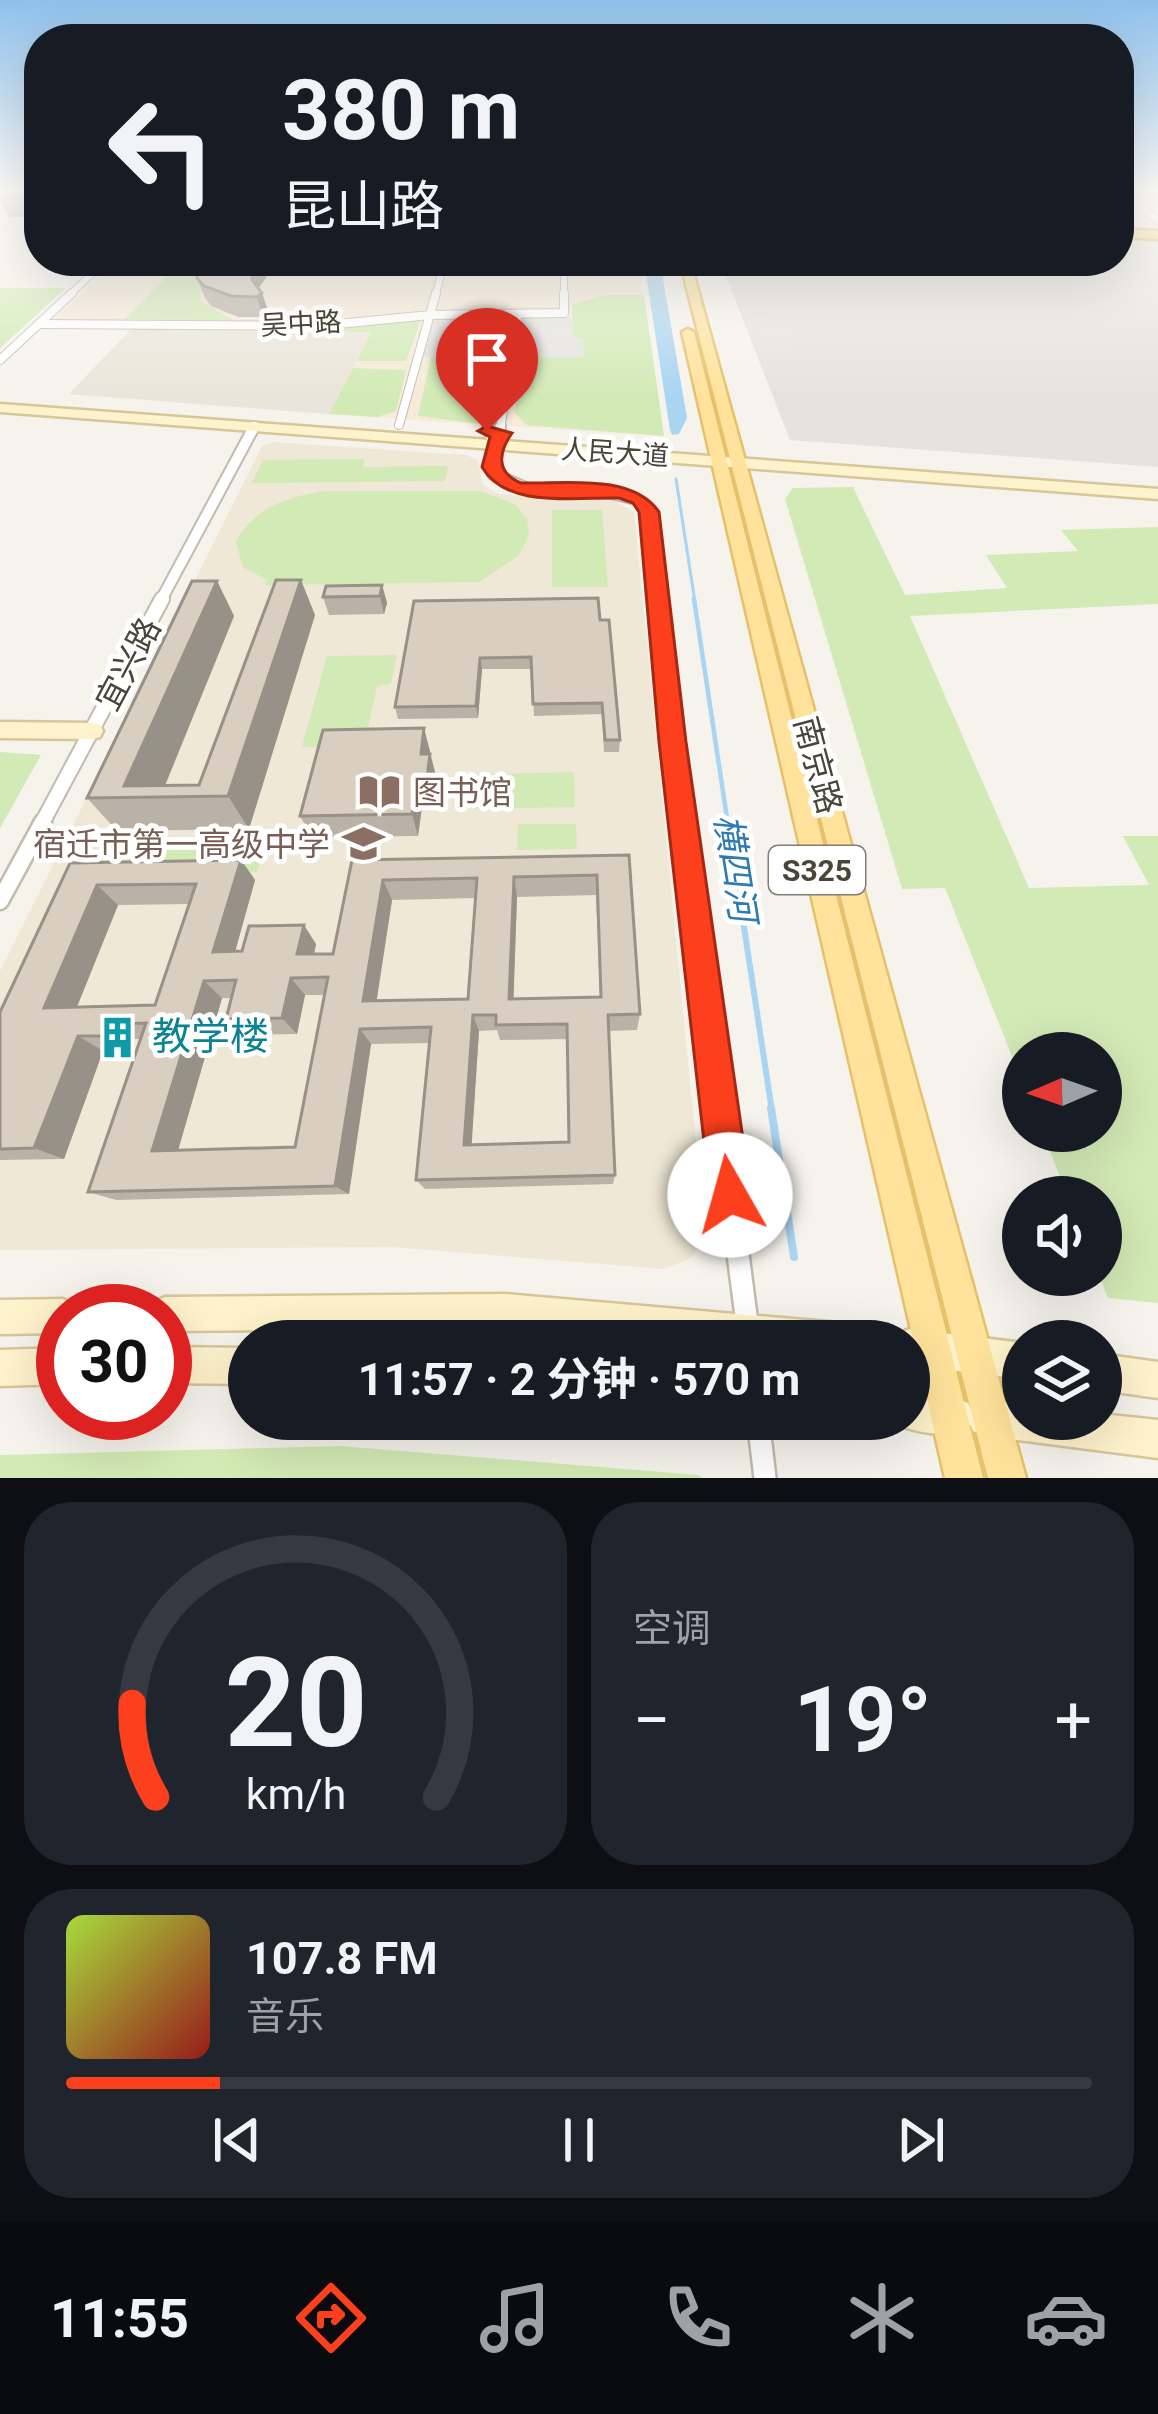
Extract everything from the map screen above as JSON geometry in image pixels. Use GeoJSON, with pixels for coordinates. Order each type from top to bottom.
{"type":"FeatureCollection","features":[{"type":"Feature","properties":{"kind":"main road","name":"南京路"},"geometry":{"type":"LineString","coordinates":[[677,276],[1007,1478]]}},
{"type":"Feature","properties":{"kind":"main road","name":"南京路"},"geometry":{"type":"LineString","coordinates":[[688,276],[916,1320]]}},
{"type":"Feature","properties":{"kind":"main road","name":"南京路"},"geometry":{"type":"LineString","coordinates":[[930,1367],[950,1415],[964,1478]]}},
{"type":"Feature","properties":{"kind":"street"},"geometry":{"type":"LineString","coordinates":[[0,360],[90,276]]}},
{"type":"Feature","properties":{"kind":"street"},"geometry":{"type":"LineString","coordinates":[[399,425],[441,276]]}},
{"type":"Feature","properties":{"kind":"street","name":"吴中路"},"geometry":{"type":"LineString","coordinates":[[39,324],[317,326],[430,315],[564,314],[564,276]]}},
{"type":"Feature","properties":{"kind":"street"},"geometry":{"type":"LineString","coordinates":[[503,314],[493,474],[508,485],[622,492],[640,499],[649,512],[672,742],[747,1320]]}},
{"type":"Feature","properties":{"kind":"street"},"geometry":{"type":"LineString","coordinates":[[495,436],[518,314]]}},
{"type":"Feature","properties":{"kind":"street","name":"人民大道"},"geometry":{"type":"LineString","coordinates":[[0,397],[495,436]]}},
{"type":"Feature","properties":{"kind":"street","name":"人民大道"},"geometry":{"type":"LineString","coordinates":[[0,407],[255,426],[495,436],[1158,494]]}},
{"type":"Feature","properties":{"kind":"street","name":"宜兴路"},"geometry":{"type":"LineString","coordinates":[[0,901],[255,426]]}},
{"type":"Feature","properties":{"kind":"street","name":"人民大道"},"geometry":{"type":"LineString","coordinates":[[726,454],[1158,480]]}},
{"type":"Feature","properties":{"kind":"street"},"geometry":{"type":"LineString","coordinates":[[0,730],[93,731]]}},
{"type":"Feature","properties":{"kind":"street"},"geometry":{"type":"LineString","coordinates":[[192,1314],[504,1311],[614,1320]]}},
{"type":"Feature","properties":{"kind":"street"},"geometry":{"type":"LineString","coordinates":[[0,1317],[36,1316]]}},
{"type":"Feature","properties":{"kind":"street"},"geometry":{"type":"LineString","coordinates":[[930,1349],[1002,1358]]}},
{"type":"Feature","properties":{"kind":"street"},"geometry":{"type":"LineString","coordinates":[[192,1365],[228,1366]]}},
{"type":"Feature","properties":{"kind":"street"},"geometry":{"type":"LineString","coordinates":[[0,1368],[36,1367]]}},
{"type":"Feature","properties":{"kind":"street"},"geometry":{"type":"LineString","coordinates":[[1122,1375],[1158,1380]]}},
{"type":"Feature","properties":{"kind":"street"},"geometry":{"type":"LineString","coordinates":[[930,1413],[1158,1439]]}},
{"type":"Feature","properties":{"kind":"street"},"geometry":{"type":"LineString","coordinates":[[760,1440],[765,1478]]}},
{"type":"Feature","properties":{"kind":"shaded area"},"geometry":{"type":"Polygon","coordinates":[[[1134,260],[1158,260],[1158,467],[790,440],[726,276],[1134,276],[1134,260]]]}},
{"type":"Feature","properties":{"kind":"shaded area"},"geometry":{"type":"Polygon","coordinates":[[[101,276],[640,276],[664,436],[329,414],[371,332],[44,328],[101,276]]]}},
{"type":"Feature","properties":{"kind":"shaded area"},"geometry":{"type":"Polygon","coordinates":[[[431,316],[494,316],[488,357],[419,357],[431,316]]]}},
{"type":"Feature","properties":{"kind":"shaded area"},"geometry":{"type":"Polygon","coordinates":[[[751,317],[793,319],[801,393],[779,391],[751,317]]]}},
{"type":"Feature","properties":{"kind":"shaded area"},"geometry":{"type":"Polygon","coordinates":[[[523,318],[573,318],[573,337],[583,338],[584,357],[520,357],[523,318]]]}},
{"type":"Feature","properties":{"kind":"shaded area"},"geometry":{"type":"Polygon","coordinates":[[[131,329],[373,332],[329,414],[69,394],[131,329]]]}},
{"type":"Feature","properties":{"kind":"shaded area","name":"宿迁市第一高级中学"},"geometry":{"type":"Polygon","coordinates":[[[272,442],[466,455],[478,460],[483,485],[499,494],[614,501],[634,512],[705,1234],[691,1258],[664,1269],[391,1247],[0,1250],[0,971],[262,446],[272,442]]]}},
{"type":"Feature","properties":{"kind":"green space"},"geometry":{"type":"Polygon","coordinates":[[[168,276],[218,276],[201,286],[200,300],[233,320],[280,321],[125,319],[168,276]]]}},
{"type":"Feature","properties":{"kind":"green space"},"geometry":{"type":"Polygon","coordinates":[[[0,288],[66,288],[0,348],[0,288]]]}},
{"type":"Feature","properties":{"kind":"green space"},"geometry":{"type":"Polygon","coordinates":[[[606,295],[644,295],[664,436],[527,425],[515,413],[520,357],[584,356],[573,338],[572,304],[606,295]]]}},
{"type":"Feature","properties":{"kind":"green space"},"geometry":{"type":"Polygon","coordinates":[[[422,317],[406,361],[357,361],[371,332],[279,331],[422,317]]]}},
{"type":"Feature","properties":{"kind":"green space"},"geometry":{"type":"Polygon","coordinates":[[[431,357],[493,360],[482,424],[418,416],[431,357]]]}},
{"type":"Feature","properties":{"kind":"green space"},"geometry":{"type":"Polygon","coordinates":[[[353,368],[406,370],[396,411],[377,417],[329,414],[353,368]]]}},
{"type":"Feature","properties":{"kind":"green space"},"geometry":{"type":"Polygon","coordinates":[[[364,459],[363,467],[448,466],[445,481],[252,483],[263,460],[364,459]]]}},
{"type":"Feature","properties":{"kind":"green space"},"geometry":{"type":"Polygon","coordinates":[[[853,487],[905,595],[1007,588],[986,555],[1078,551],[1061,530],[1158,527],[1158,604],[910,616],[1029,888],[1149,885],[1123,836],[1158,836],[1158,1303],[1107,1296],[1122,1296],[1122,1176],[1060,1176],[1050,1152],[1122,1152],[1122,1032],[1002,1032],[945,888],[902,889],[785,499],[793,488],[853,487]]]}},
{"type":"Feature","properties":{"kind":"green space"},"geometry":{"type":"Polygon","coordinates":[[[328,491],[480,491],[515,504],[527,519],[529,535],[519,555],[479,582],[265,585],[267,580],[243,567],[236,542],[252,520],[288,500],[328,491]]]}},
{"type":"Feature","properties":{"kind":"green space"},"geometry":{"type":"Polygon","coordinates":[[[552,510],[602,510],[608,587],[552,587],[552,510]]]}},
{"type":"Feature","properties":{"kind":"green space"},"geometry":{"type":"Polygon","coordinates":[[[397,655],[391,684],[377,686],[364,746],[302,747],[327,656],[397,655]]]}},
{"type":"Feature","properties":{"kind":"green space"},"geometry":{"type":"Polygon","coordinates":[[[0,752],[41,755],[0,828],[0,752]]]}},
{"type":"Feature","properties":{"kind":"green space"},"geometry":{"type":"Polygon","coordinates":[[[574,772],[575,807],[456,809],[459,775],[574,772]]]}},
{"type":"Feature","properties":{"kind":"green space"},"geometry":{"type":"Polygon","coordinates":[[[518,824],[576,824],[577,849],[517,850],[518,824]]]}},
{"type":"Feature","properties":{"kind":"green space"},"geometry":{"type":"Polygon","coordinates":[[[268,837],[257,872],[95,875],[110,840],[268,837]]]}},
{"type":"Feature","properties":{"kind":"green space"},"geometry":{"type":"Polygon","coordinates":[[[340,1446],[702,1478],[0,1478],[0,1455],[340,1446]]]}},
{"type":"Feature","properties":{"kind":"water"},"geometry":{"type":"Polygon","coordinates":[[[646,276],[662,276],[687,418],[679,434],[672,435],[646,276]]]}},
{"type":"Feature","properties":{"kind":"building"},"geometry":{"type":"Polygon","coordinates":[[[252,276],[262,293],[231,296],[204,286],[197,278],[252,276]]]}},
{"type":"Feature","properties":{"kind":"building"},"geometry":{"type":"Polygon","coordinates":[[[276,580],[301,580],[228,796],[87,798],[192,581],[217,581],[124,786],[199,785],[276,580]]]}},
{"type":"Feature","properties":{"kind":"building"},"geometry":{"type":"Polygon","coordinates":[[[382,585],[380,596],[323,597],[326,586],[382,585]]]}},
{"type":"Feature","properties":{"kind":"building"},"geometry":{"type":"Polygon","coordinates":[[[598,598],[600,620],[609,620],[620,740],[605,740],[602,703],[533,704],[531,657],[480,658],[476,706],[395,707],[414,601],[598,598]]]}},
{"type":"Feature","properties":{"kind":"building","name":"图书馆"},"geometry":{"type":"Polygon","coordinates":[[[424,728],[421,754],[430,754],[426,785],[416,785],[412,814],[300,816],[323,730],[424,728]]]}},
{"type":"Feature","properties":{"kind":"building","name":"教学楼"},"geometry":{"type":"Polygon","coordinates":[[[629,855],[640,1014],[608,1015],[615,1175],[416,1180],[431,1027],[360,1029],[335,1186],[88,1192],[146,1023],[108,1024],[103,1036],[78,1036],[34,1148],[0,1149],[0,1012],[70,863],[241,860],[213,952],[242,951],[249,926],[304,925],[297,954],[333,954],[352,860],[629,855]],[[597,875],[514,877],[509,999],[601,997],[597,875]],[[477,878],[383,880],[363,1001],[468,999],[477,878]],[[196,884],[97,885],[44,1008],[155,1005],[196,884]],[[328,977],[291,978],[282,1018],[226,1019],[236,980],[204,981],[152,1151],[295,1147],[328,977]],[[473,1015],[464,1145],[569,1142],[567,1024],[496,1025],[496,1015],[473,1015]]]}},
{"type":"Feature","properties":{"kind":"waterway","name":"横四河"},"geometry":{"type":"LineString","coordinates":[[676,479],[695,602]]}},
{"type":"Feature","properties":{"kind":"waterway","name":"横四河"},"geometry":{"type":"LineString","coordinates":[[694,599],[728,825]]}},
{"type":"Feature","properties":{"kind":"waterway","name":"横四河"},"geometry":{"type":"LineString","coordinates":[[728,822],[772,1111]]}},
{"type":"Feature","properties":{"kind":"waterway","name":"横四河"},"geometry":{"type":"LineString","coordinates":[[771,1108],[794,1257]]}},
{"type":"Feature","properties":{"kind":"place","name":"图书馆"},"geometry":{"type":"Point","coordinates":[379,792]}},
{"type":"Feature","properties":{"kind":"place","name":"宿迁市第一高级中学"},"geometry":{"type":"Point","coordinates":[364,844]}},
{"type":"Feature","properties":{"kind":"place","name":"教学楼"},"geometry":{"type":"Point","coordinates":[118,1037]}},
{"type":"Feature","properties":{"kind":"route"},"geometry":{"type":"LineString","coordinates":[[487,431],[503,433],[494,444],[491,467],[500,482],[518,488],[622,492],[640,499],[649,512],[672,742],[730,1195]]}}]}
